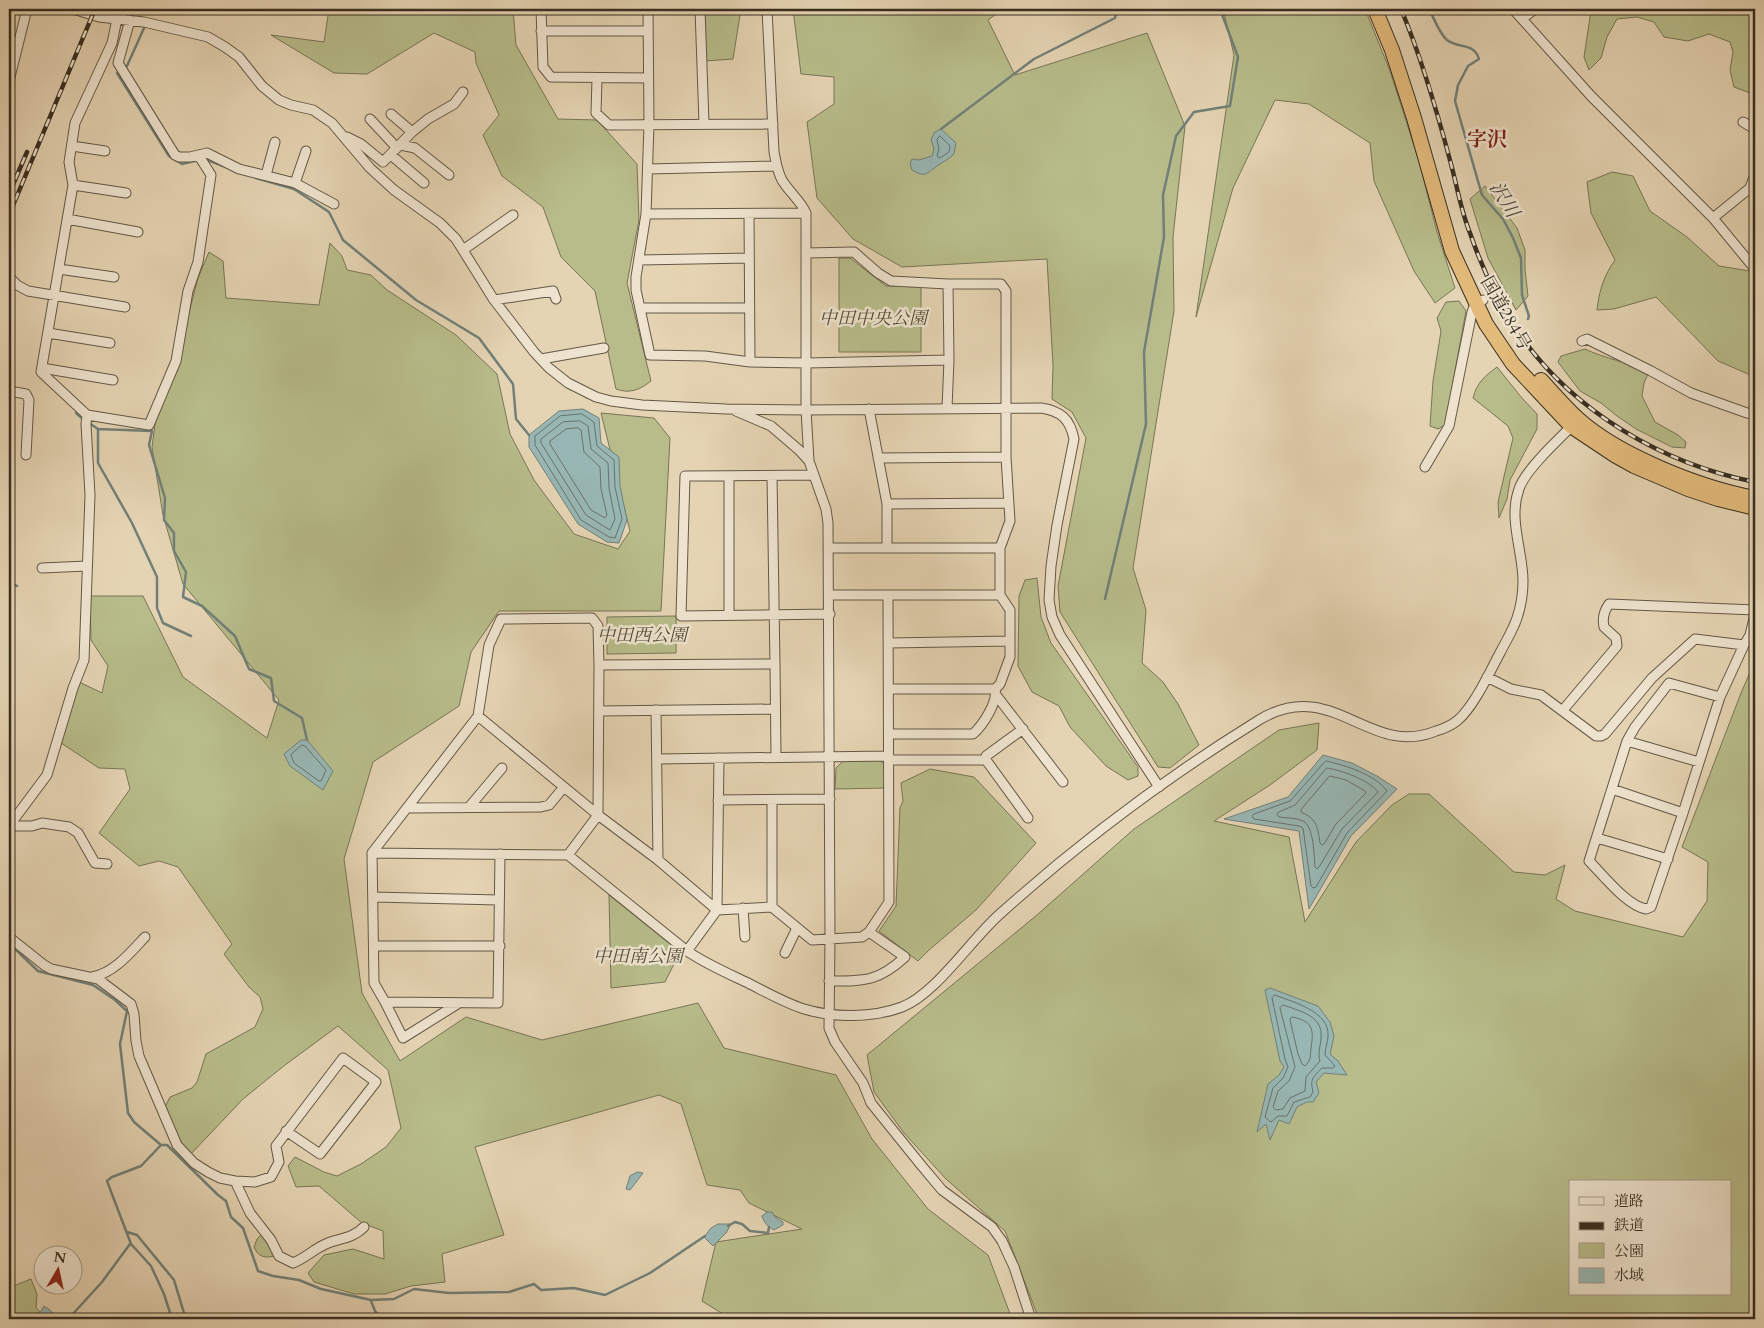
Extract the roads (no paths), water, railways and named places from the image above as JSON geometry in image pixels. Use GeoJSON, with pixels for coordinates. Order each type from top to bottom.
{"type":"FeatureCollection","features":[{"type":"Feature","properties":{"kind":"highway","name":"国道284号"},"geometry":{"type":"LineString","coordinates":[[1375,9],[1392,50],[1414,118],[1452,251],[1479,302]]}},
{"type":"Feature","properties":{"kind":"highway","name":"国道284号"},"geometry":{"type":"LineString","coordinates":[[1383,9],[1415,89],[1460,251],[1486,324],[1513,364],[1575,423],[1628,463],[1658,477],[1718,499],[1755,508]]}},
{"type":"Feature","properties":{"kind":"highway","name":"国道284号"},"geometry":{"type":"LineString","coordinates":[[1575,423],[1660,467],[1704,484],[1755,498]]}},
{"type":"Feature","properties":{"kind":"street"},"geometry":{"type":"LineString","coordinates":[[9,81],[27,9]]}},
{"type":"Feature","properties":{"kind":"street"},"geometry":{"type":"LineString","coordinates":[[73,9],[99,18],[130,20],[208,37],[239,57],[262,86],[280,100],[291,105],[313,110],[332,123],[370,168],[394,190],[440,223],[456,239],[494,300],[541,359],[568,383],[596,397],[642,405],[726,409],[1041,408],[1062,414],[1074,439],[1051,566],[1049,600],[1052,617],[1060,636],[1159,787]]}},
{"type":"Feature","properties":{"kind":"street"},"geometry":{"type":"LineString","coordinates":[[126,9],[117,19],[112,43],[75,123],[69,162],[73,184],[41,372],[87,415],[150,425],[176,361],[188,291],[198,262],[210,175],[199,156]]}},
{"type":"Feature","properties":{"kind":"street"},"geometry":{"type":"LineString","coordinates":[[541,9],[543,67],[551,77],[597,79],[648,78]]}},
{"type":"Feature","properties":{"kind":"street"},"geometry":{"type":"LineString","coordinates":[[648,9],[648,169],[646,214],[636,277],[636,290],[650,355],[706,356],[750,362],[807,363],[948,360]]}},
{"type":"Feature","properties":{"kind":"street"},"geometry":{"type":"LineString","coordinates":[[700,9],[704,123]]}},
{"type":"Feature","properties":{"kind":"street"},"geometry":{"type":"LineString","coordinates":[[767,9],[776,166],[782,180],[801,202],[806,213],[806,410],[809,461],[826,509],[829,548],[829,1028],[834,1042],[863,1083],[871,1103],[942,1190],[992,1227],[1002,1242],[1014,1268],[1031,1319]]}},
{"type":"Feature","properties":{"kind":"street"},"geometry":{"type":"LineString","coordinates":[[1513,9],[1591,96],[1712,218],[1755,269]]}},
{"type":"Feature","properties":{"kind":"street"},"geometry":{"type":"LineString","coordinates":[[1522,19],[1534,9]]}},
{"type":"Feature","properties":{"kind":"street"},"geometry":{"type":"LineString","coordinates":[[130,20],[118,63],[174,155],[179,157],[199,156],[207,153],[239,169],[295,182],[334,204]]}},
{"type":"Feature","properties":{"kind":"street"},"geometry":{"type":"LineString","coordinates":[[541,32],[648,31]]}},
{"type":"Feature","properties":{"kind":"street"},"geometry":{"type":"LineString","coordinates":[[597,79],[596,113],[609,125],[773,124]]}},
{"type":"Feature","properties":{"kind":"street"},"geometry":{"type":"LineString","coordinates":[[341,134],[361,144],[383,162],[412,132],[428,119],[454,104],[463,92]]}},
{"type":"Feature","properties":{"kind":"street"},"geometry":{"type":"LineString","coordinates":[[391,114],[412,132]]}},
{"type":"Feature","properties":{"kind":"street"},"geometry":{"type":"LineString","coordinates":[[370,119],[424,183]]}},
{"type":"Feature","properties":{"kind":"street"},"geometry":{"type":"LineString","coordinates":[[1743,122],[1755,128]]}},
{"type":"Feature","properties":{"kind":"street"},"geometry":{"type":"LineString","coordinates":[[266,176],[275,142]]}},
{"type":"Feature","properties":{"kind":"street"},"geometry":{"type":"LineString","coordinates":[[72,146],[105,151]]}},
{"type":"Feature","properties":{"kind":"street"},"geometry":{"type":"LineString","coordinates":[[396,149],[414,148],[449,175]]}},
{"type":"Feature","properties":{"kind":"street"},"geometry":{"type":"LineString","coordinates":[[295,182],[306,151]]}},
{"type":"Feature","properties":{"kind":"street"},"geometry":{"type":"LineString","coordinates":[[648,169],[776,166]]}},
{"type":"Feature","properties":{"kind":"street"},"geometry":{"type":"LineString","coordinates":[[1712,218],[1750,188],[1755,174]]}},
{"type":"Feature","properties":{"kind":"street"},"geometry":{"type":"LineString","coordinates":[[73,184],[126,193]]}},
{"type":"Feature","properties":{"kind":"street"},"geometry":{"type":"LineString","coordinates":[[646,214],[806,213]]}},
{"type":"Feature","properties":{"kind":"street"},"geometry":{"type":"LineString","coordinates":[[748,214],[750,362]]}},
{"type":"Feature","properties":{"kind":"street"},"geometry":{"type":"LineString","coordinates":[[463,250],[513,215]]}},
{"type":"Feature","properties":{"kind":"street"},"geometry":{"type":"LineString","coordinates":[[67,219],[138,232]]}},
{"type":"Feature","properties":{"kind":"street"},"geometry":{"type":"LineString","coordinates":[[806,253],[854,252],[878,273],[892,281],[1001,284],[1006,291],[1006,457],[1010,521],[1000,548],[1000,595],[1010,610],[1010,658],[981,727],[973,734],[889,734]]}},
{"type":"Feature","properties":{"kind":"street"},"geometry":{"type":"LineString","coordinates":[[639,260],[749,258]]}},
{"type":"Feature","properties":{"kind":"street"},"geometry":{"type":"LineString","coordinates":[[59,268],[114,277]]}},
{"type":"Feature","properties":{"kind":"street"},"geometry":{"type":"LineString","coordinates":[[9,277],[17,285],[28,291],[125,307]]}},
{"type":"Feature","properties":{"kind":"street"},"geometry":{"type":"LineString","coordinates":[[947,408],[948,284]]}},
{"type":"Feature","properties":{"kind":"street"},"geometry":{"type":"LineString","coordinates":[[494,300],[553,291],[556,299]]}},
{"type":"Feature","properties":{"kind":"street"},"geometry":{"type":"LineString","coordinates":[[1425,467],[1449,426],[1472,312],[1479,302]]}},
{"type":"Feature","properties":{"kind":"street"},"geometry":{"type":"LineString","coordinates":[[640,308],[749,308]]}},
{"type":"Feature","properties":{"kind":"street"},"geometry":{"type":"LineString","coordinates":[[48,333],[110,343]]}},
{"type":"Feature","properties":{"kind":"street"},"geometry":{"type":"LineString","coordinates":[[1582,340],[1587,339],[1651,370],[1691,393],[1747,413],[1755,414]]}},
{"type":"Feature","properties":{"kind":"street"},"geometry":{"type":"LineString","coordinates":[[541,359],[604,348]]}},
{"type":"Feature","properties":{"kind":"street"},"geometry":{"type":"LineString","coordinates":[[42,368],[113,380]]}},
{"type":"Feature","properties":{"kind":"street"},"geometry":{"type":"LineString","coordinates":[[9,391],[26,394],[29,400],[26,455]]}},
{"type":"Feature","properties":{"kind":"street"},"geometry":{"type":"LineString","coordinates":[[726,409],[743,413],[771,426],[800,450],[809,461]]}},
{"type":"Feature","properties":{"kind":"street"},"geometry":{"type":"LineString","coordinates":[[869,409],[887,504],[886,547]]}},
{"type":"Feature","properties":{"kind":"street"},"geometry":{"type":"LineString","coordinates":[[9,826],[47,775],[73,688],[84,660],[90,495],[87,415]]}},
{"type":"Feature","properties":{"kind":"street"},"geometry":{"type":"LineString","coordinates":[[372,853],[568,855],[687,951],[719,970],[802,1008],[829,1014],[880,1013],[904,1006],[922,995],[999,914],[1074,853],[1159,787],[1262,718],[1285,708],[1305,705],[1337,712],[1392,736],[1410,738],[1427,735],[1459,719],[1473,701],[1487,677],[1515,623],[1522,596],[1523,575],[1515,522],[1515,508],[1522,481],[1530,470],[1575,423]]}},
{"type":"Feature","properties":{"kind":"street"},"geometry":{"type":"LineString","coordinates":[[878,458],[1006,457]]}},
{"type":"Feature","properties":{"kind":"street"},"geometry":{"type":"LineString","coordinates":[[814,475],[685,476],[681,616],[830,614]]}},
{"type":"Feature","properties":{"kind":"street"},"geometry":{"type":"LineString","coordinates":[[772,476],[776,757]]}},
{"type":"Feature","properties":{"kind":"street"},"geometry":{"type":"LineString","coordinates":[[729,477],[729,616]]}},
{"type":"Feature","properties":{"kind":"street"},"geometry":{"type":"LineString","coordinates":[[887,504],[1008,503]]}},
{"type":"Feature","properties":{"kind":"street"},"geometry":{"type":"LineString","coordinates":[[829,548],[1000,548]]}},
{"type":"Feature","properties":{"kind":"street"},"geometry":{"type":"LineString","coordinates":[[42,568],[88,566]]}},
{"type":"Feature","properties":{"kind":"street"},"geometry":{"type":"LineString","coordinates":[[829,595],[1000,595]]}},
{"type":"Feature","properties":{"kind":"street"},"geometry":{"type":"LineString","coordinates":[[478,716],[598,815],[658,860],[717,910],[772,907],[812,940],[862,937],[869,932],[889,902],[888,596]]}},
{"type":"Feature","properties":{"kind":"street"},"geometry":{"type":"LineString","coordinates":[[1563,710],[1617,646],[1616,638],[1604,627],[1605,610],[1609,604],[1755,610]]}},
{"type":"Feature","properties":{"kind":"street"},"geometry":{"type":"LineString","coordinates":[[1720,697],[1669,683],[1635,727],[1627,741],[1589,861],[1630,901],[1640,908],[1646,910],[1651,906],[1720,697],[1750,635],[1755,614]]}},
{"type":"Feature","properties":{"kind":"street"},"geometry":{"type":"LineString","coordinates":[[459,1003],[403,1038],[374,983],[372,853],[478,716],[490,645],[501,619],[592,618],[598,626],[598,815],[568,855]]}},
{"type":"Feature","properties":{"kind":"street"},"geometry":{"type":"LineString","coordinates":[[1487,677],[1510,689],[1541,695],[1596,736],[1601,736],[1652,678],[1695,639],[1744,645]]}},
{"type":"Feature","properties":{"kind":"street"},"geometry":{"type":"LineString","coordinates":[[889,643],[1009,641]]}},
{"type":"Feature","properties":{"kind":"street"},"geometry":{"type":"LineString","coordinates":[[599,665],[774,664]]}},
{"type":"Feature","properties":{"kind":"street"},"geometry":{"type":"LineString","coordinates":[[889,689],[996,692]]}},
{"type":"Feature","properties":{"kind":"street"},"geometry":{"type":"LineString","coordinates":[[996,692],[1063,782]]}},
{"type":"Feature","properties":{"kind":"street"},"geometry":{"type":"LineString","coordinates":[[599,711],[775,709]]}},
{"type":"Feature","properties":{"kind":"street"},"geometry":{"type":"LineString","coordinates":[[656,710],[658,860]]}},
{"type":"Feature","properties":{"kind":"street"},"geometry":{"type":"LineString","coordinates":[[986,760],[986,756],[1023,728]]}},
{"type":"Feature","properties":{"kind":"street"},"geometry":{"type":"LineString","coordinates":[[1627,741],[1699,762]]}},
{"type":"Feature","properties":{"kind":"street"},"geometry":{"type":"LineString","coordinates":[[656,759],[829,756],[986,760]]}},
{"type":"Feature","properties":{"kind":"street"},"geometry":{"type":"LineString","coordinates":[[687,951],[717,910],[719,758]]}},
{"type":"Feature","properties":{"kind":"street"},"geometry":{"type":"LineString","coordinates":[[986,760],[1028,818]]}},
{"type":"Feature","properties":{"kind":"street"},"geometry":{"type":"LineString","coordinates":[[470,806],[502,768]]}},
{"type":"Feature","properties":{"kind":"street"},"geometry":{"type":"LineString","coordinates":[[407,808],[470,806],[541,807],[549,804],[564,787]]}},
{"type":"Feature","properties":{"kind":"street"},"geometry":{"type":"LineString","coordinates":[[1612,789],[1683,813]]}},
{"type":"Feature","properties":{"kind":"street"},"geometry":{"type":"LineString","coordinates":[[718,800],[830,800]]}},
{"type":"Feature","properties":{"kind":"street"},"geometry":{"type":"LineString","coordinates":[[772,801],[772,907]]}},
{"type":"Feature","properties":{"kind":"street"},"geometry":{"type":"LineString","coordinates":[[9,826],[32,826],[42,823],[69,827],[78,833],[95,863],[107,864]]}},
{"type":"Feature","properties":{"kind":"street"},"geometry":{"type":"LineString","coordinates":[[1597,838],[1668,859]]}},
{"type":"Feature","properties":{"kind":"street"},"geometry":{"type":"LineString","coordinates":[[385,1002],[498,1003],[500,854]]}},
{"type":"Feature","properties":{"kind":"street"},"geometry":{"type":"LineString","coordinates":[[373,897],[499,900]]}},
{"type":"Feature","properties":{"kind":"street"},"geometry":{"type":"LineString","coordinates":[[743,908],[745,937]]}},
{"type":"Feature","properties":{"kind":"street"},"geometry":{"type":"LineString","coordinates":[[785,953],[797,928]]}},
{"type":"Feature","properties":{"kind":"street"},"geometry":{"type":"LineString","coordinates":[[829,981],[858,981],[877,977],[891,970],[905,957],[869,932]]}},
{"type":"Feature","properties":{"kind":"street"},"geometry":{"type":"LineString","coordinates":[[9,937],[51,969],[98,979],[131,1004],[139,1056],[177,1145],[194,1162],[220,1178],[255,1182],[271,1176],[279,1162],[276,1146],[286,1131],[343,1058],[376,1082],[320,1154],[286,1131]]}},
{"type":"Feature","properties":{"kind":"street"},"geometry":{"type":"LineString","coordinates":[[91,976],[103,975],[118,964],[145,937]]}},
{"type":"Feature","properties":{"kind":"street"},"geometry":{"type":"LineString","coordinates":[[374,946],[500,946]]}},
{"type":"Feature","properties":{"kind":"street"},"geometry":{"type":"LineString","coordinates":[[235,1181],[250,1213],[271,1240],[279,1256],[293,1263],[327,1244],[358,1234],[364,1227]]}},
{"type":"Feature","properties":{"kind":"water"},"geometry":{"type":"Polygon","coordinates":[[[941,129],[956,143],[954,154],[926,174],[912,170],[910,163],[912,159],[919,160],[932,156],[934,149],[931,139],[935,132],[941,129]]]}},
{"type":"Feature","properties":{"kind":"water"},"geometry":{"type":"Polygon","coordinates":[[[583,409],[599,418],[601,443],[619,457],[620,486],[627,520],[619,543],[607,542],[578,524],[529,447],[529,435],[559,411],[583,409]]]}},
{"type":"Feature","properties":{"kind":"water"},"geometry":{"type":"Polygon","coordinates":[[[301,740],[307,740],[333,771],[323,790],[290,766],[284,754],[301,740]]]}},
{"type":"Feature","properties":{"kind":"water"},"geometry":{"type":"Polygon","coordinates":[[[1323,755],[1352,763],[1397,789],[1351,836],[1309,909],[1299,831],[1224,819],[1288,797],[1323,755]]]}},
{"type":"Feature","properties":{"kind":"water"},"geometry":{"type":"Polygon","coordinates":[[[1270,988],[1318,1006],[1330,1022],[1334,1036],[1330,1054],[1338,1061],[1347,1075],[1324,1073],[1316,1082],[1319,1093],[1313,1102],[1307,1102],[1297,1107],[1289,1124],[1279,1120],[1270,1140],[1266,1124],[1257,1132],[1268,1084],[1279,1075],[1284,1067],[1280,1061],[1265,990],[1270,988]]]}},
{"type":"Feature","properties":{"kind":"water"},"geometry":{"type":"Polygon","coordinates":[[[637,1172],[643,1173],[630,1190],[626,1189],[630,1176],[637,1172]]]}},
{"type":"Feature","properties":{"kind":"water"},"geometry":{"type":"Polygon","coordinates":[[[767,1212],[772,1212],[775,1217],[783,1222],[783,1225],[774,1230],[768,1226],[762,1216],[767,1212]]]}},
{"type":"Feature","properties":{"kind":"water"},"geometry":{"type":"Polygon","coordinates":[[[718,1224],[731,1224],[726,1233],[713,1246],[704,1237],[711,1228],[718,1224]]]}},
{"type":"Feature","properties":{"kind":"water"},"geometry":{"type":"Polygon","coordinates":[[[44,1306],[58,1319],[27,1319],[41,1311],[44,1306]]]}},
{"type":"Feature","properties":{"kind":"waterway"},"geometry":{"type":"LineString","coordinates":[[941,129],[1034,59],[1115,18],[1117,9]]}},
{"type":"Feature","properties":{"kind":"waterway"},"geometry":{"type":"LineString","coordinates":[[1105,599],[1146,424],[1144,352],[1164,237],[1163,195],[1176,136],[1194,112],[1230,106],[1238,57],[1220,9]]}},
{"type":"Feature","properties":{"kind":"waterway","name":"沢川"},"geometry":{"type":"LineString","coordinates":[[1429,9],[1444,37],[1451,43],[1470,48],[1477,54],[1479,59],[1468,66],[1458,85],[1455,101],[1482,195],[1503,219],[1521,258],[1522,295],[1529,316],[1528,319]]}},
{"type":"Feature","properties":{"kind":"waterway"},"geometry":{"type":"LineString","coordinates":[[124,67],[127,66],[144,28]]}},
{"type":"Feature","properties":{"kind":"waterway"},"geometry":{"type":"LineString","coordinates":[[120,71],[117,73],[169,156],[182,164],[199,160]]}},
{"type":"Feature","properties":{"kind":"waterway"},"geometry":{"type":"LineString","coordinates":[[205,159],[223,166]]}},
{"type":"Feature","properties":{"kind":"waterway"},"geometry":{"type":"LineString","coordinates":[[256,178],[294,189],[329,212],[343,240],[416,300],[479,338],[513,384],[516,419],[529,435]]}},
{"type":"Feature","properties":{"kind":"waterway"},"geometry":{"type":"LineString","coordinates":[[76,413],[84,420]]}},
{"type":"Feature","properties":{"kind":"waterway"},"geometry":{"type":"LineString","coordinates":[[89,423],[98,429],[98,463],[132,523],[157,577],[157,608],[163,623],[191,636]]}},
{"type":"Feature","properties":{"kind":"waterway"},"geometry":{"type":"LineString","coordinates":[[98,429],[152,431],[149,445],[165,498],[164,520],[174,533],[174,551],[186,572],[183,597],[202,606],[235,636],[249,669],[271,678],[274,701],[302,718],[307,740]]}},
{"type":"Feature","properties":{"kind":"waterway"},"geometry":{"type":"LineString","coordinates":[[9,583],[17,586]]}},
{"type":"Feature","properties":{"kind":"waterway"},"geometry":{"type":"LineString","coordinates":[[9,943],[38,971],[93,985],[127,1011],[120,1044],[128,1113],[134,1122],[161,1145],[167,1145],[226,1201],[231,1217],[243,1228],[258,1271],[273,1276],[299,1280],[321,1289],[371,1300],[394,1299],[414,1289],[449,1293],[509,1292],[534,1284],[541,1290],[574,1288],[605,1295],[650,1273],[705,1236]]}},
{"type":"Feature","properties":{"kind":"waterway"},"geometry":{"type":"LineString","coordinates":[[161,1145],[141,1166],[112,1177],[107,1181],[131,1244],[151,1266],[164,1294],[172,1319]]}},
{"type":"Feature","properties":{"kind":"waterway"},"geometry":{"type":"LineString","coordinates":[[728,1226],[735,1222],[742,1224],[750,1231],[768,1233],[769,1227]]}},
{"type":"Feature","properties":{"kind":"waterway"},"geometry":{"type":"LineString","coordinates":[[127,1232],[137,1235],[174,1280],[184,1319]]}},
{"type":"Feature","properties":{"kind":"waterway"},"geometry":{"type":"LineString","coordinates":[[64,1319],[71,1316],[102,1282],[130,1244]]}},
{"type":"Feature","properties":{"kind":"waterway"},"geometry":{"type":"LineString","coordinates":[[371,1301],[381,1319]]}},
{"type":"Feature","properties":{"kind":"railway"},"geometry":{"type":"LineString","coordinates":[[9,215],[95,9]]}},
{"type":"Feature","properties":{"kind":"railway"},"geometry":{"type":"LineString","coordinates":[[1401,9],[1429,85],[1467,225],[1492,286],[1520,335],[1542,363],[1567,388],[1594,411],[1623,431],[1654,448],[1687,462],[1721,474],[1755,482]]}},
{"type":"Feature","properties":{"kind":"railway"},"geometry":{"type":"LineString","coordinates":[[9,194],[27,152]]}},
{"type":"Feature","properties":{"kind":"district","name":"字沢"},"geometry":{"type":"Point","coordinates":[1487,139]}},
{"type":"Feature","properties":{"kind":"park label","name":"中田中央公園"},"geometry":{"type":"Point","coordinates":[873,318]}},
{"type":"Feature","properties":{"kind":"park label","name":"中田西公園"},"geometry":{"type":"Point","coordinates":[642,635]}},
{"type":"Feature","properties":{"kind":"park label","name":"中田南公園"},"geometry":{"type":"Point","coordinates":[638,956]}}]}
